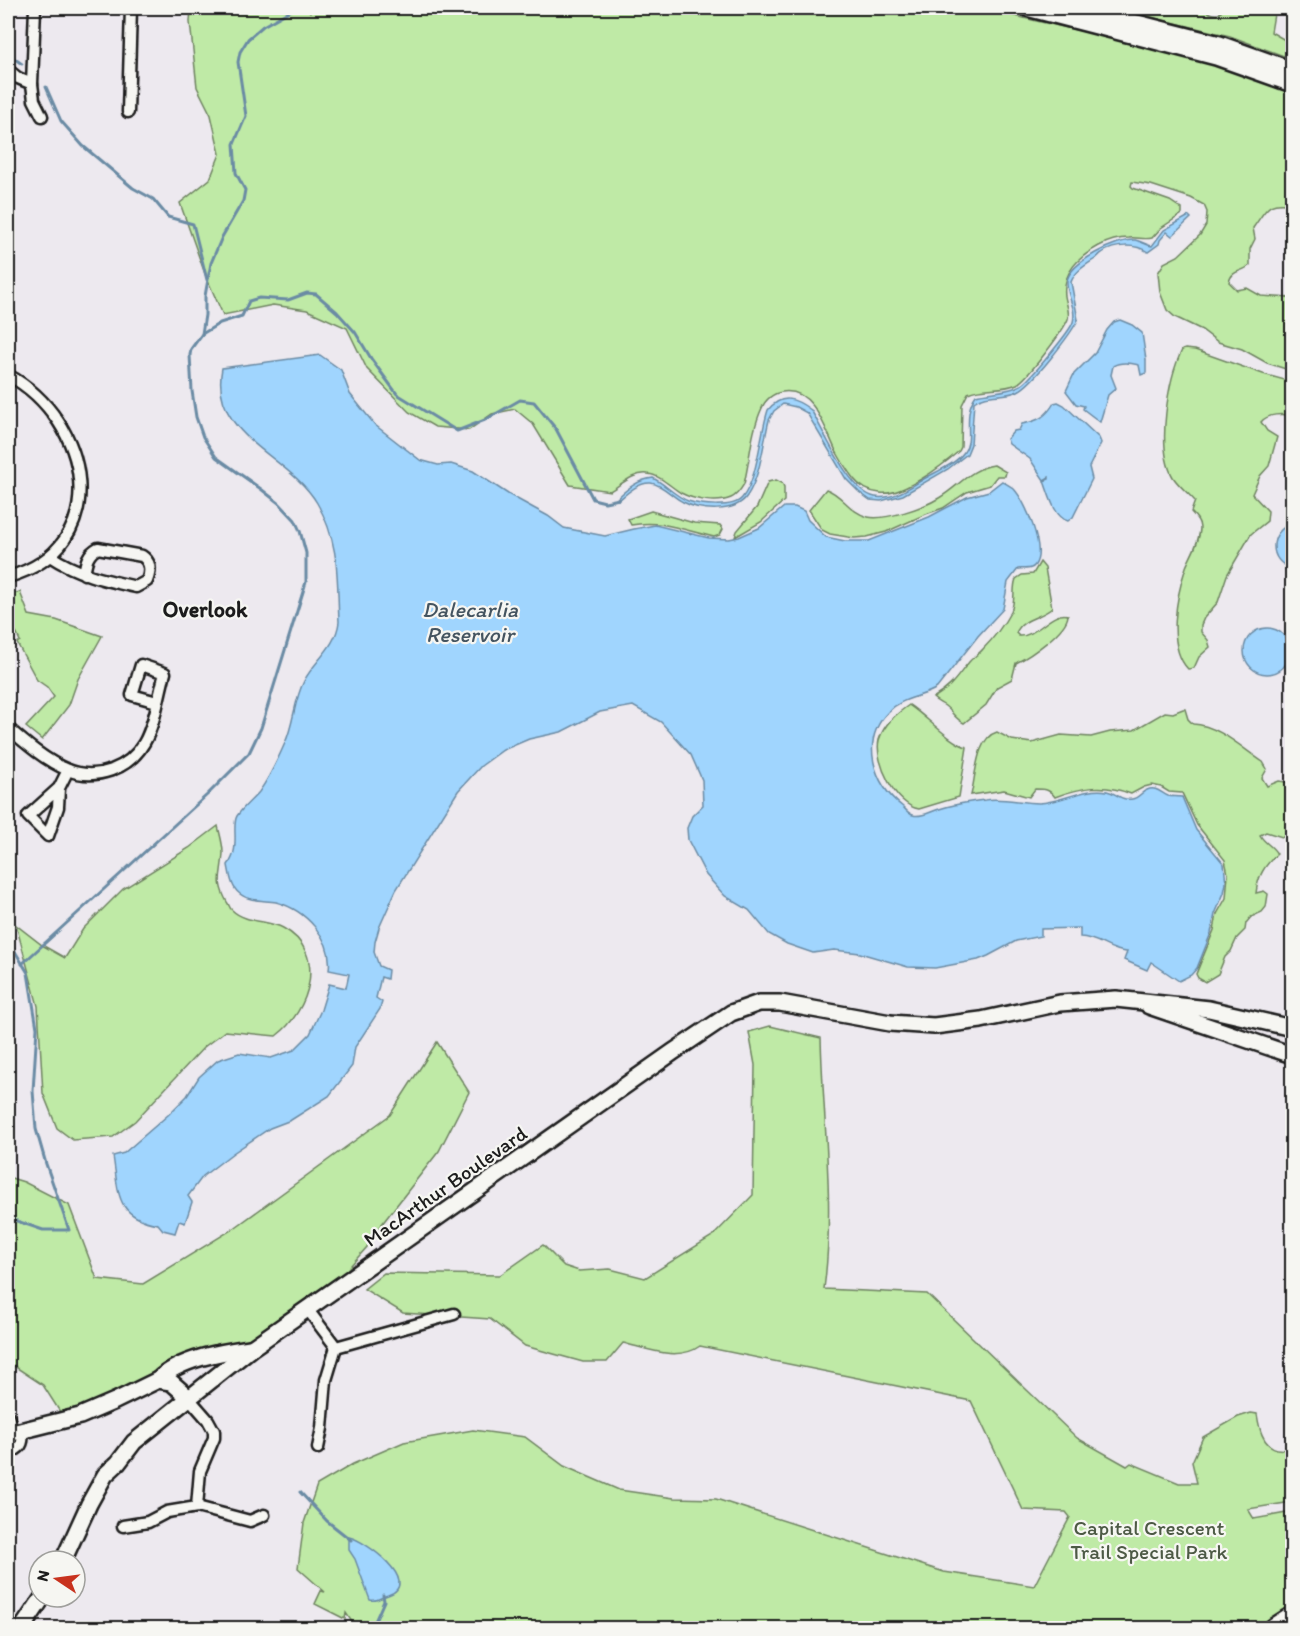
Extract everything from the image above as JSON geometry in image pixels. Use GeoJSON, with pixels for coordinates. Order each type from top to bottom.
{"type":"FeatureCollection","features":[{"type":"Feature","properties":{"kind":"highway"},"geometry":{"type":"LineString","coordinates":[[1275,1629],[1293,1617]]}},
{"type":"Feature","properties":{"kind":"main road"},"geometry":{"type":"LineString","coordinates":[[1027,8],[1208,54],[1293,84]]}},
{"type":"Feature","properties":{"kind":"main road"},"geometry":{"type":"LineString","coordinates":[[1078,8],[1220,44],[1293,70]]}},
{"type":"Feature","properties":{"kind":"main road","name":"MacArthur Boulevard"},"geometry":{"type":"LineString","coordinates":[[68,1549],[105,1474],[118,1463],[135,1442],[188,1397],[251,1348],[731,1013],[759,1003],[780,1003],[890,1023],[934,1026],[958,1024],[1083,1000],[1116,999],[1140,1003]]}},
{"type":"Feature","properties":{"kind":"main road"},"geometry":{"type":"LineString","coordinates":[[1140,1003],[1167,1003],[1209,1009],[1293,1028]]}},
{"type":"Feature","properties":{"kind":"main road"},"geometry":{"type":"LineString","coordinates":[[1140,1003],[1293,1055]]}},
{"type":"Feature","properties":{"kind":"main road"},"geometry":{"type":"LineString","coordinates":[[14,1433],[80,1416],[158,1380],[166,1372],[215,1353],[251,1348]]}},
{"type":"Feature","properties":{"kind":"main road"},"geometry":{"type":"LineString","coordinates":[[158,1380],[171,1382],[188,1397]]}},
{"type":"Feature","properties":{"kind":"main road"},"geometry":{"type":"LineString","coordinates":[[22,1629],[35,1609]]}},
{"type":"Feature","properties":{"kind":"street"},"geometry":{"type":"LineString","coordinates":[[35,8],[32,84],[34,100],[42,116]]}},
{"type":"Feature","properties":{"kind":"street"},"geometry":{"type":"LineString","coordinates":[[128,112],[131,8]]}},
{"type":"Feature","properties":{"kind":"street"},"geometry":{"type":"LineString","coordinates":[[8,70],[18,78],[32,84]]}},
{"type":"Feature","properties":{"kind":"street"},"geometry":{"type":"LineString","coordinates":[[8,375],[29,388],[54,414],[69,439],[79,473],[79,496],[73,520],[64,538],[50,556],[27,571],[8,577]]}},
{"type":"Feature","properties":{"kind":"street"},"geometry":{"type":"LineString","coordinates":[[50,556],[84,574],[136,587],[147,581],[150,566],[147,559],[142,556],[98,548],[86,559],[84,574]]}},
{"type":"Feature","properties":{"kind":"street"},"geometry":{"type":"LineString","coordinates":[[8,728],[34,749],[69,770],[80,773],[101,773],[113,770],[132,759],[149,732],[157,702]]}},
{"type":"Feature","properties":{"kind":"street"},"geometry":{"type":"LineString","coordinates":[[59,788],[69,770]]}},
{"type":"Feature","properties":{"kind":"street"},"geometry":{"type":"LineString","coordinates":[[308,1310],[336,1347]]}},
{"type":"Feature","properties":{"kind":"street"},"geometry":{"type":"LineString","coordinates":[[336,1347],[453,1314]]}},
{"type":"Feature","properties":{"kind":"street"},"geometry":{"type":"LineString","coordinates":[[318,1448],[326,1380],[336,1347]]}},
{"type":"Feature","properties":{"kind":"street"},"geometry":{"type":"LineString","coordinates":[[188,1397],[208,1420],[214,1431],[214,1438],[200,1471],[197,1507]]}},
{"type":"Feature","properties":{"kind":"street"},"geometry":{"type":"LineString","coordinates":[[8,1416],[14,1433],[23,1441],[21,1447],[8,1453]]}},
{"type":"Feature","properties":{"kind":"street"},"geometry":{"type":"LineString","coordinates":[[123,1526],[148,1522],[167,1512],[197,1507],[249,1521],[264,1515]]}},
{"type":"Feature","properties":{"kind":"green space"},"geometry":{"type":"Polygon","coordinates":[[[191,8],[307,8],[310,12],[315,8],[994,8],[1011,15],[1188,58],[1258,79],[1292,92],[1292,205],[1277,204],[1268,207],[1253,228],[1255,239],[1250,249],[1250,265],[1232,275],[1229,282],[1237,290],[1247,288],[1261,296],[1292,298],[1292,371],[1267,363],[1242,349],[1218,342],[1167,310],[1160,292],[1158,273],[1164,263],[1178,256],[1200,235],[1206,225],[1207,212],[1204,205],[1191,198],[1151,185],[1132,182],[1133,188],[1170,201],[1182,209],[1182,214],[1161,228],[1152,238],[1125,238],[1110,241],[1079,260],[1066,280],[1065,296],[1068,319],[1053,343],[1017,384],[968,393],[962,405],[959,451],[910,485],[889,493],[868,490],[862,486],[844,465],[817,411],[802,396],[793,392],[782,392],[773,395],[763,405],[755,426],[744,484],[731,498],[712,501],[692,498],[648,474],[633,477],[610,491],[570,485],[533,424],[515,409],[492,414],[469,430],[435,427],[409,412],[367,369],[347,328],[307,310],[273,305],[223,315],[205,274],[180,203],[210,179],[220,154],[211,115],[197,87],[190,22],[191,8]]]}},
{"type":"Feature","properties":{"kind":"green space"},"geometry":{"type":"Polygon","coordinates":[[[1112,8],[1204,8],[1210,13],[1219,14],[1223,8],[1275,8],[1271,32],[1292,44],[1292,59],[1230,36],[1112,8]]]}},
{"type":"Feature","properties":{"kind":"green space"},"geometry":{"type":"Polygon","coordinates":[[[1182,350],[1195,350],[1292,382],[1292,416],[1275,415],[1261,422],[1267,431],[1277,437],[1269,466],[1260,476],[1252,494],[1268,511],[1267,521],[1251,534],[1227,575],[1218,602],[1204,618],[1201,632],[1208,640],[1210,647],[1199,657],[1194,668],[1188,669],[1177,647],[1175,620],[1183,578],[1197,543],[1200,525],[1191,512],[1195,501],[1173,477],[1165,449],[1166,414],[1172,378],[1182,350]]]}},
{"type":"Feature","properties":{"kind":"green space"},"geometry":{"type":"Polygon","coordinates":[[[994,465],[1006,472],[1005,476],[997,476],[990,485],[967,492],[943,508],[886,532],[867,537],[854,538],[830,534],[822,530],[809,510],[826,489],[832,491],[862,515],[875,518],[894,515],[933,502],[978,470],[994,465]]]}},
{"type":"Feature","properties":{"kind":"green space"},"geometry":{"type":"Polygon","coordinates":[[[776,480],[784,487],[784,501],[761,522],[735,537],[737,531],[757,507],[768,482],[776,480]]]}},
{"type":"Feature","properties":{"kind":"green space"},"geometry":{"type":"Polygon","coordinates":[[[651,511],[694,523],[720,525],[723,529],[720,535],[714,537],[673,526],[631,525],[628,519],[651,511]]]}},
{"type":"Feature","properties":{"kind":"green space"},"geometry":{"type":"Polygon","coordinates":[[[1040,562],[1045,568],[1052,608],[1027,621],[1016,633],[1019,636],[1032,633],[1062,615],[1068,615],[1066,621],[1047,642],[1016,663],[1012,679],[997,687],[986,705],[964,723],[933,698],[957,678],[994,636],[1011,611],[1016,579],[1022,575],[1033,574],[1040,562]]]}},
{"type":"Feature","properties":{"kind":"green space"},"geometry":{"type":"Polygon","coordinates":[[[20,592],[29,615],[56,620],[102,636],[78,679],[69,705],[42,740],[26,727],[54,697],[47,687],[37,680],[17,643],[20,641],[8,615],[8,595],[20,592]]]}},
{"type":"Feature","properties":{"kind":"green space"},"geometry":{"type":"Polygon","coordinates":[[[909,705],[953,740],[967,747],[959,797],[919,809],[902,800],[888,782],[880,760],[879,740],[891,720],[909,705]]]}},
{"type":"Feature","properties":{"kind":"green space"},"geometry":{"type":"Polygon","coordinates":[[[1183,709],[1193,724],[1212,728],[1263,762],[1267,769],[1262,778],[1267,786],[1279,781],[1292,783],[1292,840],[1266,832],[1260,835],[1277,854],[1262,872],[1258,881],[1256,893],[1264,891],[1268,894],[1266,907],[1246,923],[1245,930],[1225,957],[1218,974],[1205,982],[1196,974],[1214,930],[1217,914],[1226,898],[1228,874],[1225,860],[1197,825],[1182,793],[1169,792],[1152,785],[1131,794],[1102,787],[1074,791],[1055,797],[1044,789],[1035,789],[1029,797],[1004,790],[971,795],[981,750],[990,736],[997,732],[1012,740],[1032,743],[1061,735],[1091,737],[1110,732],[1134,730],[1165,712],[1173,713],[1183,709]]]}},
{"type":"Feature","properties":{"kind":"green space"},"geometry":{"type":"Polygon","coordinates":[[[218,826],[223,853],[220,883],[223,895],[231,909],[237,914],[277,925],[297,939],[306,951],[310,966],[305,997],[298,1012],[276,1036],[225,1031],[204,1047],[135,1121],[113,1137],[73,1140],[57,1128],[43,1093],[38,1006],[16,925],[42,945],[65,958],[83,929],[123,889],[189,848],[218,826]]]}},
{"type":"Feature","properties":{"kind":"green space","name":"Capital Crescent Trail Special Park"},"geometry":{"type":"Polygon","coordinates":[[[770,1026],[821,1038],[828,1195],[824,1289],[927,1294],[1077,1438],[1127,1466],[1131,1463],[1179,1483],[1197,1483],[1192,1462],[1203,1437],[1238,1417],[1251,1413],[1257,1414],[1262,1435],[1268,1444],[1277,1449],[1292,1449],[1292,1502],[1248,1509],[1254,1519],[1292,1512],[1292,1628],[356,1628],[346,1613],[345,1619],[315,1604],[321,1591],[325,1592],[298,1568],[304,1523],[317,1485],[353,1464],[404,1442],[473,1430],[525,1437],[564,1466],[619,1490],[674,1498],[716,1499],[944,1572],[1034,1586],[1070,1517],[1066,1512],[1023,1510],[971,1401],[700,1346],[691,1351],[673,1354],[623,1343],[607,1362],[583,1362],[525,1346],[490,1319],[403,1313],[364,1289],[384,1273],[500,1275],[543,1245],[564,1266],[579,1271],[610,1269],[645,1278],[714,1235],[753,1195],[755,1065],[749,1032],[770,1026]]]}},
{"type":"Feature","properties":{"kind":"green space"},"geometry":{"type":"Polygon","coordinates":[[[437,1042],[469,1092],[439,1151],[371,1238],[367,1247],[344,1273],[256,1336],[117,1395],[62,1415],[43,1385],[8,1362],[8,1177],[24,1182],[69,1205],[97,1279],[143,1284],[233,1229],[390,1115],[437,1042]]]}},
{"type":"Feature","properties":{"kind":"water"},"geometry":{"type":"Polygon","coordinates":[[[1189,216],[1191,218],[1172,236],[1167,232],[1159,244],[1148,252],[1132,246],[1113,248],[1101,253],[1078,271],[1071,282],[1078,320],[1051,359],[1025,387],[1018,391],[985,397],[974,402],[971,444],[967,454],[948,469],[903,495],[881,501],[870,500],[859,492],[846,479],[807,413],[783,404],[774,411],[769,420],[756,479],[742,502],[726,508],[698,507],[679,500],[660,486],[651,483],[638,486],[619,500],[615,500],[637,483],[653,478],[688,501],[724,505],[738,501],[752,480],[768,410],[784,399],[794,400],[811,410],[838,460],[865,493],[875,497],[888,497],[900,493],[950,464],[964,452],[968,440],[969,411],[976,395],[1021,385],[1058,344],[1073,322],[1074,312],[1067,281],[1076,266],[1095,253],[1117,243],[1135,240],[1152,246],[1164,230],[1189,216]]]}},
{"type":"Feature","properties":{"kind":"water"},"geometry":{"type":"Polygon","coordinates":[[[1120,320],[1132,325],[1142,333],[1146,373],[1141,375],[1139,365],[1136,364],[1123,363],[1113,366],[1111,375],[1116,388],[1108,395],[1100,422],[1083,409],[1084,406],[1076,404],[1066,391],[1074,374],[1095,353],[1107,330],[1114,322],[1120,320]]]}},
{"type":"Feature","properties":{"kind":"water","name":"Dalecarlia Reservoir"},"geometry":{"type":"Polygon","coordinates":[[[320,355],[341,370],[350,394],[375,425],[420,460],[438,465],[451,464],[473,471],[564,528],[605,536],[655,525],[709,538],[729,539],[759,528],[784,507],[795,507],[804,511],[808,520],[826,537],[845,541],[869,541],[929,517],[967,497],[989,491],[1002,481],[1014,489],[1024,504],[1033,526],[1038,548],[1035,565],[1029,569],[1018,569],[1008,582],[1003,609],[978,636],[937,688],[899,703],[879,723],[874,736],[873,749],[878,774],[884,787],[893,798],[915,816],[944,807],[992,799],[1039,803],[1098,790],[1128,799],[1150,789],[1158,790],[1168,796],[1182,797],[1196,830],[1224,864],[1226,883],[1211,933],[1197,968],[1191,975],[1179,981],[1151,962],[1147,970],[1124,960],[1127,952],[1115,950],[1093,939],[1080,937],[1080,928],[1041,929],[1041,936],[1016,941],[978,960],[935,968],[908,967],[860,953],[834,950],[813,953],[787,944],[769,934],[749,910],[725,896],[706,875],[688,840],[687,828],[692,816],[703,805],[702,780],[691,755],[661,722],[633,706],[600,712],[561,732],[529,739],[503,750],[481,766],[458,791],[396,890],[379,928],[374,952],[379,966],[388,970],[387,979],[381,977],[376,998],[382,1002],[380,1009],[355,1047],[352,1066],[329,1096],[291,1120],[270,1128],[203,1176],[188,1196],[192,1202],[185,1223],[179,1221],[175,1233],[163,1230],[158,1224],[134,1216],[126,1209],[122,1201],[113,1156],[124,1153],[168,1115],[187,1096],[199,1077],[218,1060],[239,1053],[271,1058],[294,1050],[310,1034],[329,984],[346,988],[349,974],[329,970],[327,947],[315,927],[298,912],[287,906],[244,897],[233,884],[228,865],[234,852],[235,820],[259,792],[273,768],[288,735],[304,681],[334,639],[339,622],[334,547],[324,518],[317,503],[304,486],[254,443],[227,411],[221,392],[222,368],[320,355]]]}},
{"type":"Feature","properties":{"kind":"water"},"geometry":{"type":"Polygon","coordinates":[[[1058,402],[1099,438],[1101,443],[1089,467],[1092,479],[1073,517],[1068,521],[1059,515],[1053,504],[1044,481],[1049,477],[1044,480],[1030,459],[1009,444],[1007,439],[1014,431],[1019,430],[1022,424],[1041,418],[1054,403],[1058,402]]]}},
{"type":"Feature","properties":{"kind":"water"},"geometry":{"type":"Polygon","coordinates":[[[1292,524],[1292,568],[1278,560],[1274,546],[1278,533],[1284,527],[1292,524]]]}},
{"type":"Feature","properties":{"kind":"water"},"geometry":{"type":"Polygon","coordinates":[[[1267,628],[1283,635],[1290,651],[1283,667],[1267,674],[1251,667],[1244,651],[1251,635],[1267,628]]]}},
{"type":"Feature","properties":{"kind":"water"},"geometry":{"type":"Polygon","coordinates":[[[349,1537],[367,1546],[388,1563],[399,1581],[397,1589],[379,1599],[370,1600],[355,1559],[349,1550],[349,1537]]]}},
{"type":"Feature","properties":{"kind":"waterway"},"geometry":{"type":"LineString","coordinates":[[22,964],[207,795],[249,753],[261,728],[306,582],[306,553],[295,520],[280,504],[216,457],[203,437],[196,417],[190,355],[191,349],[202,334],[205,296],[211,263],[222,237],[243,201],[245,190],[236,173],[234,144],[246,116],[238,62],[240,52],[248,39],[263,26],[295,8]]}},
{"type":"Feature","properties":{"kind":"waterway"},"geometry":{"type":"LineString","coordinates":[[8,54],[22,64]]}},
{"type":"Feature","properties":{"kind":"waterway"},"geometry":{"type":"LineString","coordinates":[[46,87],[61,121],[83,146],[133,188],[153,199],[168,217],[193,224],[207,280]]}},
{"type":"Feature","properties":{"kind":"waterway"},"geometry":{"type":"LineString","coordinates":[[202,334],[220,323],[242,316],[249,301],[259,298],[288,300],[307,293],[316,294],[355,332],[397,394],[457,431],[485,420],[520,400],[534,402],[556,429],[593,499],[605,502],[619,499]]}},
{"type":"Feature","properties":{"kind":"waterway"},"geometry":{"type":"LineString","coordinates":[[8,935],[10,943],[28,973],[37,1028],[33,1091],[36,1129],[69,1230],[43,1230],[8,1218]]}},
{"type":"Feature","properties":{"kind":"waterway"},"geometry":{"type":"LineString","coordinates":[[300,1492],[327,1521],[351,1540]]}},
{"type":"Feature","properties":{"kind":"waterway"},"geometry":{"type":"LineString","coordinates":[[372,1628],[384,1601],[383,1595]]}},
{"type":"Feature","properties":{"kind":"district","name":"Overlook"},"geometry":{"type":"Point","coordinates":[205,609]}}]}
